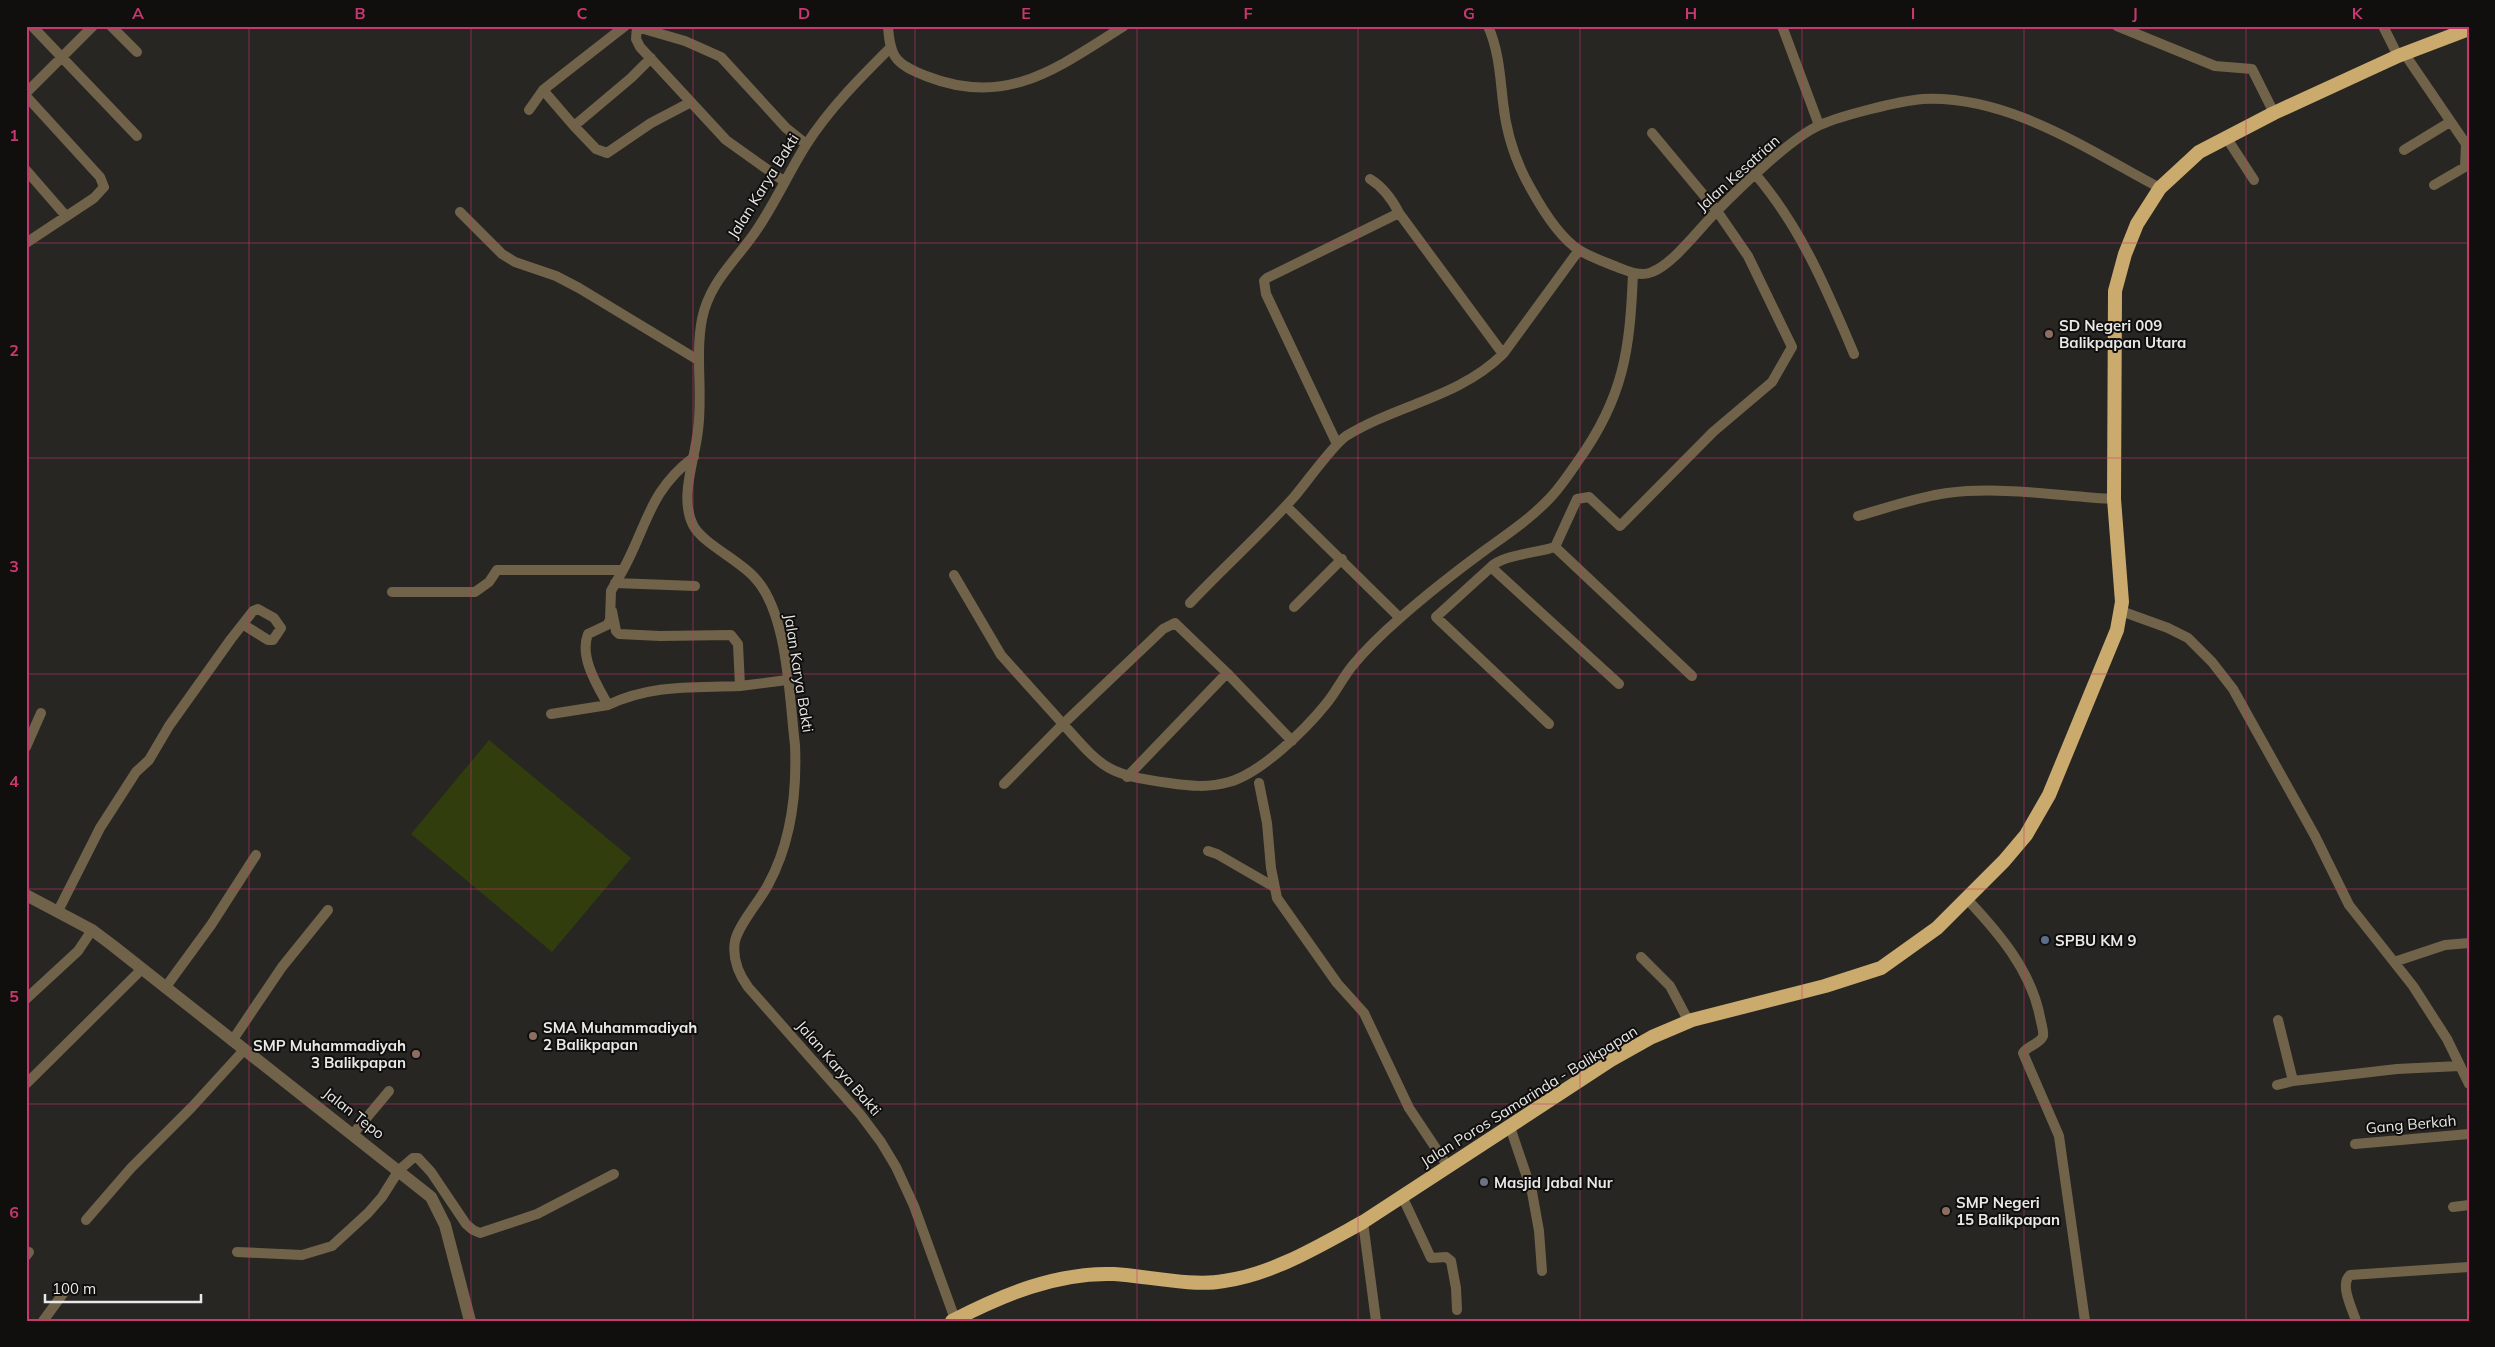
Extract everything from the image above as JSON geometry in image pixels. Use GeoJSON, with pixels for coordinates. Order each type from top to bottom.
{"type":"FeatureCollection","features":[{"type":"Feature","properties":{"kind":"highway","name":"Jalan Poros Samarinda - Balikpapan"},"geometry":{"type":"LineString","coordinates":[[953,1320],[1015,1292],[1063,1278],[1114,1274],[1206,1282],[1237,1279],[1264,1270],[1320,1245],[1363,1222],[1610,1060],[1652,1037],[1714,1013],[1825,986],[1881,968],[1937,928],[2004,861],[2026,835],[2049,795],[2116,630],[2121,611],[2114,499],[2115,291],[2125,254],[2137,224],[2160,188],[2199,152],[2274,113],[2401,55],[2469,29]]}},
{"type":"Feature","properties":{"kind":"street"},"geometry":{"type":"LineString","coordinates":[[32,26],[137,136]]}},
{"type":"Feature","properties":{"kind":"street"},"geometry":{"type":"LineString","coordinates":[[26,92],[93,26]]}},
{"type":"Feature","properties":{"kind":"street"},"geometry":{"type":"LineString","coordinates":[[111,26],[137,52]]}},
{"type":"Feature","properties":{"kind":"street"},"geometry":{"type":"LineString","coordinates":[[529,110],[543,90],[625,26]]}},
{"type":"Feature","properties":{"kind":"street"},"geometry":{"type":"LineString","coordinates":[[888,26],[891,53],[903,64],[932,78],[969,88],[996,89],[1036,76],[1077,55],[1124,26]]}},
{"type":"Feature","properties":{"kind":"street"},"geometry":{"type":"LineString","coordinates":[[954,575],[1001,655],[1102,765],[1127,777],[1182,785],[1220,784],[1232,782],[1253,770],[1292,741],[1327,703],[1353,665],[1400,618],[1549,499],[1596,436],[1605,420],[1624,365],[1629,336],[1633,273],[1579,250],[1550,218],[1522,172],[1508,128],[1496,48],[1488,26]]}},
{"type":"Feature","properties":{"kind":"street"},"geometry":{"type":"LineString","coordinates":[[1782,26],[1819,125]]}},
{"type":"Feature","properties":{"kind":"street"},"geometry":{"type":"LineString","coordinates":[[2117,26],[2215,66],[2252,69],[2274,113]]}},
{"type":"Feature","properties":{"kind":"street"},"geometry":{"type":"LineString","coordinates":[[2383,26],[2401,55],[2466,144],[2468,162],[2466,167],[2434,185]]}},
{"type":"Feature","properties":{"kind":"street"},"geometry":{"type":"LineString","coordinates":[[785,182],[726,140],[650,58],[636,40],[636,27],[685,41],[721,57],[786,128],[806,144]]}},
{"type":"Feature","properties":{"kind":"street","name":"Jalan Karya Bakti"},"geometry":{"type":"LineString","coordinates":[[890,48],[835,106],[806,144],[757,230],[722,273],[709,294],[702,319],[698,360],[700,413],[688,501],[693,525],[713,545],[750,572],[769,596],[778,622],[787,680],[796,764],[791,816],[775,870],[759,900],[737,933],[734,951],[737,968],[748,987],[854,1107],[881,1142],[896,1167],[914,1206],[953,1320]]}},
{"type":"Feature","properties":{"kind":"street"},"geometry":{"type":"LineString","coordinates":[[574,126],[631,78],[650,58]]}},
{"type":"Feature","properties":{"kind":"street"},"geometry":{"type":"LineString","coordinates":[[543,90],[596,149],[607,153],[651,123],[691,102]]}},
{"type":"Feature","properties":{"kind":"street"},"geometry":{"type":"LineString","coordinates":[[26,96],[103,183],[102,191],[27,243]]}},
{"type":"Feature","properties":{"kind":"street","name":"Jalan Kesatrian"},"geometry":{"type":"LineString","coordinates":[[1633,273],[1643,274],[1656,270],[1682,249],[1717,211],[1756,175],[1819,125],[1910,101],[1944,100],[1976,104],[2043,126],[2160,188]]}},
{"type":"Feature","properties":{"kind":"street"},"geometry":{"type":"LineString","coordinates":[[2404,150],[2450,122]]}},
{"type":"Feature","properties":{"kind":"street"},"geometry":{"type":"LineString","coordinates":[[1549,724],[1436,617],[1496,562],[1507,557],[1538,553],[1555,546],[1577,499],[1589,497],[1620,526],[1713,432],[1772,382],[1792,347],[1752,263],[1717,211],[1652,133]]}},
{"type":"Feature","properties":{"kind":"street"},"geometry":{"type":"LineString","coordinates":[[2226,137],[2254,180]]}},
{"type":"Feature","properties":{"kind":"street"},"geometry":{"type":"LineString","coordinates":[[26,170],[66,216]]}},
{"type":"Feature","properties":{"kind":"street"},"geometry":{"type":"LineString","coordinates":[[1756,175],[1790,221],[1810,254],[1854,354]]}},
{"type":"Feature","properties":{"kind":"street"},"geometry":{"type":"LineString","coordinates":[[1370,179],[1378,184],[1392,200],[1503,354]]}},
{"type":"Feature","properties":{"kind":"street"},"geometry":{"type":"LineString","coordinates":[[460,212],[502,254],[521,264],[556,276],[579,288],[698,360]]}},
{"type":"Feature","properties":{"kind":"street"},"geometry":{"type":"LineString","coordinates":[[1337,444],[1266,294],[1264,281],[1400,213]]}},
{"type":"Feature","properties":{"kind":"street"},"geometry":{"type":"LineString","coordinates":[[1190,603],[1286,506],[1337,444],[1345,437],[1378,420],[1466,383],[1479,375],[1503,354],[1579,250]]}},
{"type":"Feature","properties":{"kind":"street"},"geometry":{"type":"LineString","coordinates":[[694,457],[669,479],[660,490],[623,570],[615,582],[611,591],[616,631],[619,634],[660,636],[731,635],[738,644],[740,686]]}},
{"type":"Feature","properties":{"kind":"street"},"geometry":{"type":"LineString","coordinates":[[1858,516],[1919,499],[1961,492],[2008,490],[2114,499]]}},
{"type":"Feature","properties":{"kind":"street"},"geometry":{"type":"LineString","coordinates":[[1286,506],[1400,618]]}},
{"type":"Feature","properties":{"kind":"street"},"geometry":{"type":"LineString","coordinates":[[1555,546],[1692,676]]}},
{"type":"Feature","properties":{"kind":"street"},"geometry":{"type":"LineString","coordinates":[[1294,607],[1342,559]]}},
{"type":"Feature","properties":{"kind":"street"},"geometry":{"type":"LineString","coordinates":[[1491,567],[1619,684]]}},
{"type":"Feature","properties":{"kind":"street"},"geometry":{"type":"LineString","coordinates":[[392,592],[475,592],[489,582],[497,570],[623,570]]}},
{"type":"Feature","properties":{"kind":"street"},"geometry":{"type":"LineString","coordinates":[[615,582],[695,586]]}},
{"type":"Feature","properties":{"kind":"street"},"geometry":{"type":"LineString","coordinates":[[608,706],[589,665],[586,639],[588,634],[607,625],[612,611]]}},
{"type":"Feature","properties":{"kind":"street"},"geometry":{"type":"LineString","coordinates":[[2121,611],[2168,628],[2188,638],[2212,662],[2234,689],[2315,836],[2349,905],[2422,1001],[2447,1039],[2469,1084]]}},
{"type":"Feature","properties":{"kind":"street"},"geometry":{"type":"LineString","coordinates":[[1004,784],[1063,724],[1171,624],[1175,623],[1227,673],[1292,741]]}},
{"type":"Feature","properties":{"kind":"street"},"geometry":{"type":"LineString","coordinates":[[58,911],[100,828],[136,772],[149,760],[170,726],[231,639],[244,625]]}},
{"type":"Feature","properties":{"kind":"street"},"geometry":{"type":"LineString","coordinates":[[1127,777],[1227,673]]}},
{"type":"Feature","properties":{"kind":"street"},"geometry":{"type":"LineString","coordinates":[[551,714],[608,706],[624,698],[654,689],[740,686],[787,680]]}},
{"type":"Feature","properties":{"kind":"street"},"geometry":{"type":"LineString","coordinates":[[26,747],[41,713]]}},
{"type":"Feature","properties":{"kind":"street"},"geometry":{"type":"LineString","coordinates":[[1259,783],[1268,823],[1274,887],[1284,909],[1337,983],[1364,1012],[1409,1108],[1448,1165]]}},
{"type":"Feature","properties":{"kind":"street"},"geometry":{"type":"LineString","coordinates":[[1208,851],[1217,854],[1274,887]]}},
{"type":"Feature","properties":{"kind":"street"},"geometry":{"type":"LineString","coordinates":[[165,988],[211,926],[256,855]]}},
{"type":"Feature","properties":{"kind":"street","name":"Jalan Tepo"},"geometry":{"type":"LineString","coordinates":[[26,895],[92,930],[420,1186],[437,1206],[470,1321]]}},
{"type":"Feature","properties":{"kind":"street"},"geometry":{"type":"LineString","coordinates":[[1966,898],[1996,930],[2014,957],[2038,1004],[2043,1035],[2040,1040],[2023,1053],[2059,1136],[2084,1321]]}},
{"type":"Feature","properties":{"kind":"street"},"geometry":{"type":"LineString","coordinates":[[232,1041],[282,967],[328,910]]}},
{"type":"Feature","properties":{"kind":"street"},"geometry":{"type":"LineString","coordinates":[[27,995],[78,951],[92,930]]}},
{"type":"Feature","properties":{"kind":"street"},"geometry":{"type":"LineString","coordinates":[[2394,962],[2445,945],[2469,943]]}},
{"type":"Feature","properties":{"kind":"street"},"geometry":{"type":"LineString","coordinates":[[1641,957],[1670,986],[1689,1022]]}},
{"type":"Feature","properties":{"kind":"street"},"geometry":{"type":"LineString","coordinates":[[26,1084],[142,969]]}},
{"type":"Feature","properties":{"kind":"street"},"geometry":{"type":"LineString","coordinates":[[2278,1020],[2293,1081]]}},
{"type":"Feature","properties":{"kind":"street"},"geometry":{"type":"LineString","coordinates":[[86,1220],[131,1168],[192,1107],[244,1050]]}},
{"type":"Feature","properties":{"kind":"street"},"geometry":{"type":"LineString","coordinates":[[2277,1085],[2293,1081],[2397,1069],[2459,1066]]}},
{"type":"Feature","properties":{"kind":"street"},"geometry":{"type":"LineString","coordinates":[[353,1134],[390,1091]]}},
{"type":"Feature","properties":{"kind":"street"},"geometry":{"type":"LineString","coordinates":[[1510,1127],[1532,1192],[1539,1231],[1542,1271]]}},
{"type":"Feature","properties":{"kind":"street","name":"Gang Berkah"},"geometry":{"type":"LineString","coordinates":[[2355,1144],[2469,1134]]}},
{"type":"Feature","properties":{"kind":"street"},"geometry":{"type":"LineString","coordinates":[[237,1252],[302,1255],[332,1246],[377,1203],[399,1170],[409,1159],[418,1158],[466,1224],[480,1233],[537,1214],[614,1174]]}},
{"type":"Feature","properties":{"kind":"street"},"geometry":{"type":"LineString","coordinates":[[1402,1196],[1432,1258],[1446,1257],[1451,1261],[1456,1288],[1457,1310]]}},
{"type":"Feature","properties":{"kind":"street"},"geometry":{"type":"LineString","coordinates":[[2453,1207],[2469,1205]]}},
{"type":"Feature","properties":{"kind":"street"},"geometry":{"type":"LineString","coordinates":[[1363,1222],[1376,1321]]}},
{"type":"Feature","properties":{"kind":"street"},"geometry":{"type":"LineString","coordinates":[[2356,1321],[2347,1294],[2346,1282],[2350,1275],[2469,1267]]}},
{"type":"Feature","properties":{"kind":"street"},"geometry":{"type":"LineString","coordinates":[[43,1321],[65,1291]]}},
{"type":"Feature","properties":{"kind":"green space"},"geometry":{"type":"Polygon","coordinates":[[[489,740],[631,858],[552,952],[411,834],[489,740]]]}},
{"type":"Feature","properties":{"kind":"place","name":"SD Negeri 009 Balikpapan Utara"},"geometry":{"type":"Point","coordinates":[2049,334]}},
{"type":"Feature","properties":{"kind":"place","name":"SPBU KM 9"},"geometry":{"type":"Point","coordinates":[2045,940]}},
{"type":"Feature","properties":{"kind":"place","name":"SMA Muhammadiyah 2 Balikpapan"},"geometry":{"type":"Point","coordinates":[533,1036]}},
{"type":"Feature","properties":{"kind":"place","name":"SMP Muhammadiyah 3 Balikpapan"},"geometry":{"type":"Point","coordinates":[416,1054]}},
{"type":"Feature","properties":{"kind":"place","name":"Masjid Jabal Nur"},"geometry":{"type":"Point","coordinates":[1484,1182]}},
{"type":"Feature","properties":{"kind":"place","name":"SMP Negeri 15 Balikpapan"},"geometry":{"type":"Point","coordinates":[1946,1211]}}]}
